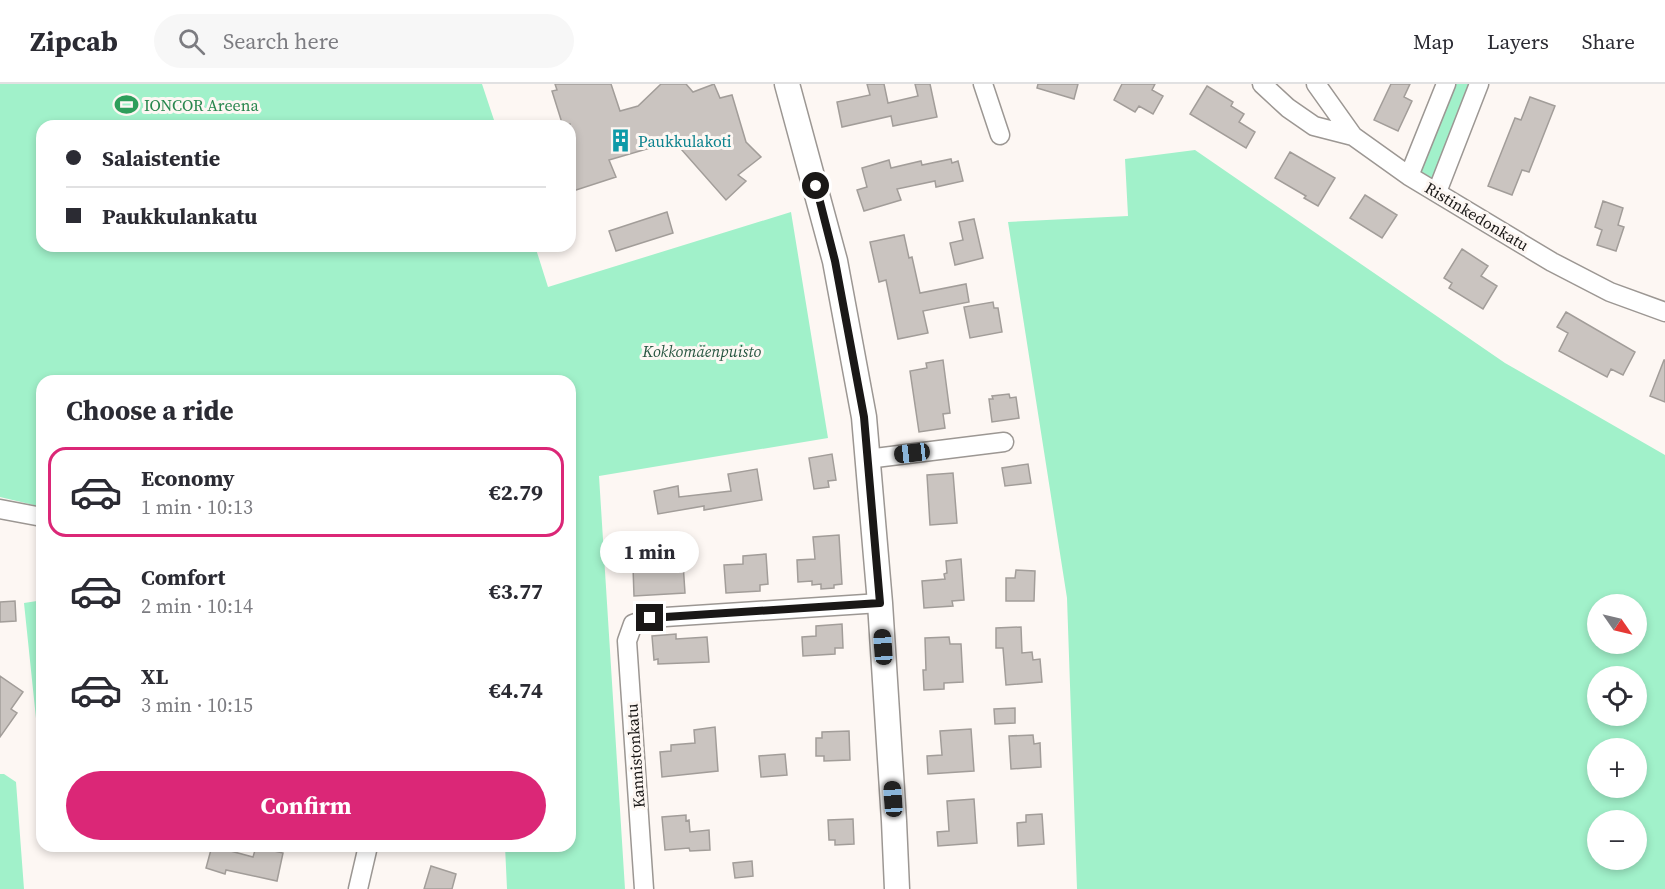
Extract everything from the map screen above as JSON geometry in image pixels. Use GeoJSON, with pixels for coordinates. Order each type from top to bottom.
{"type":"FeatureCollection","features":[{"type":"Feature","properties":{"kind":"street"},"geometry":{"type":"LineString","coordinates":[[787,84],[835,261],[864,417],[880,603],[897,889]]}},
{"type":"Feature","properties":{"kind":"street"},"geometry":{"type":"LineString","coordinates":[[983,84],[1000,135]]}},
{"type":"Feature","properties":{"kind":"street"},"geometry":{"type":"LineString","coordinates":[[1262,84],[1288,108],[1314,126],[1353,136]]}},
{"type":"Feature","properties":{"kind":"street","name":"Ristinkedonkatu"},"geometry":{"type":"LineString","coordinates":[[1316,84],[1353,136],[1409,176],[1552,262],[1610,292],[1665,312]]}},
{"type":"Feature","properties":{"kind":"street"},"geometry":{"type":"LineString","coordinates":[[1409,176],[1446,84]]}},
{"type":"Feature","properties":{"kind":"street"},"geometry":{"type":"LineString","coordinates":[[1437,192],[1479,84]]}},
{"type":"Feature","properties":{"kind":"street"},"geometry":{"type":"LineString","coordinates":[[867,459],[1004,442]]}},
{"type":"Feature","properties":{"kind":"street"},"geometry":{"type":"LineString","coordinates":[[0,509],[36,516]]}},
{"type":"Feature","properties":{"kind":"street","name":"Kannistonkatu"},"geometry":{"type":"LineString","coordinates":[[644,889],[627,641],[633,624],[650,618],[880,603]]}},
{"type":"Feature","properties":{"kind":"street"},"geometry":{"type":"LineString","coordinates":[[358,889],[367,852]]}},
{"type":"Feature","properties":{"kind":"green space","name":"Kokkomäenpuisto"},"geometry":{"type":"Polygon","coordinates":[[[0,84],[482,84],[494,120],[36,120],[36,252],[537,252],[548,287],[791,212],[828,438],[599,476],[625,889],[507,889],[505,852],[576,852],[576,375],[36,375],[36,506],[0,497],[0,84]]]}},
{"type":"Feature","properties":{"kind":"green space"},"geometry":{"type":"Polygon","coordinates":[[[1450,84],[1475,84],[1436,188],[1413,175],[1450,84]]]}},
{"type":"Feature","properties":{"kind":"green space"},"geometry":{"type":"Polygon","coordinates":[[[1195,150],[1505,363],[1665,455],[1665,889],[1077,889],[1067,598],[1008,222],[1128,216],[1125,159],[1195,150]]]}},
{"type":"Feature","properties":{"kind":"green space"},"geometry":{"type":"Polygon","coordinates":[[[36,601],[36,718],[24,603],[36,601]]]}},
{"type":"Feature","properties":{"kind":"green space"},"geometry":{"type":"Polygon","coordinates":[[[0,774],[16,782],[24,889],[0,889],[0,774]]]}},
{"type":"Feature","properties":{"kind":"building","name":"Paukkulakoti"},"geometry":{"type":"Polygon","coordinates":[[[555,84],[611,84],[620,111],[638,106],[661,84],[686,84],[693,92],[714,84],[720,98],[732,95],[746,142],[761,157],[738,175],[746,181],[726,200],[674,141],[609,160],[616,177],[576,190],[576,120],[561,120],[552,91],[557,90],[555,84]]]}},
{"type":"Feature","properties":{"kind":"building"},"geometry":{"type":"Polygon","coordinates":[[[867,84],[884,84],[888,103],[918,96],[915,84],[930,84],[937,117],[893,126],[891,116],[842,127],[837,102],[870,95],[867,84]]]}},
{"type":"Feature","properties":{"kind":"building"},"geometry":{"type":"Polygon","coordinates":[[[1038,84],[1078,84],[1074,99],[1037,88],[1038,84]]]}},
{"type":"Feature","properties":{"kind":"building"},"geometry":{"type":"Polygon","coordinates":[[[1122,84],[1155,84],[1152,90],[1163,96],[1153,114],[1139,106],[1135,112],[1114,100],[1122,84]]]}},
{"type":"Feature","properties":{"kind":"building"},"geometry":{"type":"Polygon","coordinates":[[[1391,84],[1410,84],[1404,97],[1412,101],[1398,131],[1374,120],[1391,84]]]}},
{"type":"Feature","properties":{"kind":"building"},"geometry":{"type":"Polygon","coordinates":[[[1207,86],[1233,102],[1231,106],[1244,114],[1239,122],[1255,132],[1246,148],[1190,114],[1207,86]]]}},
{"type":"Feature","properties":{"kind":"building"},"geometry":{"type":"Polygon","coordinates":[[[1530,97],[1555,106],[1529,172],[1522,170],[1512,195],[1488,186],[1515,118],[1521,120],[1530,97]]]}},
{"type":"Feature","properties":{"kind":"building"},"geometry":{"type":"Polygon","coordinates":[[[1290,152],[1335,178],[1318,206],[1304,198],[1306,196],[1275,178],[1290,152]]]}},
{"type":"Feature","properties":{"kind":"building"},"geometry":{"type":"Polygon","coordinates":[[[951,159],[952,163],[958,161],[963,181],[936,187],[935,181],[897,189],[901,200],[864,211],[857,190],[867,187],[862,168],[889,160],[891,168],[921,161],[922,165],[951,159]]]}},
{"type":"Feature","properties":{"kind":"building"},"geometry":{"type":"Polygon","coordinates":[[[1365,195],[1397,215],[1382,238],[1350,218],[1365,195]]]}},
{"type":"Feature","properties":{"kind":"building"},"geometry":{"type":"Polygon","coordinates":[[[1603,201],[1623,208],[1618,225],[1624,227],[1616,251],[1597,245],[1602,230],[1595,227],[1603,201]]]}},
{"type":"Feature","properties":{"kind":"building"},"geometry":{"type":"Polygon","coordinates":[[[667,212],[673,233],[616,251],[609,231],[667,212]]]}},
{"type":"Feature","properties":{"kind":"building"},"geometry":{"type":"Polygon","coordinates":[[[974,219],[983,258],[955,265],[950,243],[963,240],[959,222],[974,219]]]}},
{"type":"Feature","properties":{"kind":"building"},"geometry":{"type":"Polygon","coordinates":[[[904,235],[909,258],[912,257],[920,293],[966,284],[969,302],[923,311],[928,333],[898,339],[886,280],[879,282],[870,242],[904,235]]]}},
{"type":"Feature","properties":{"kind":"building"},"geometry":{"type":"Polygon","coordinates":[[[1462,249],[1488,266],[1481,276],[1497,286],[1483,309],[1449,288],[1452,283],[1444,278],[1462,249]]]}},
{"type":"Feature","properties":{"kind":"building"},"geometry":{"type":"Polygon","coordinates":[[[993,302],[994,308],[998,308],[1002,332],[970,338],[964,307],[993,302]]]}},
{"type":"Feature","properties":{"kind":"building"},"geometry":{"type":"Polygon","coordinates":[[[1566,312],[1635,352],[1623,375],[1611,369],[1607,377],[1559,351],[1568,333],[1557,327],[1566,312]]]}},
{"type":"Feature","properties":{"kind":"building"},"geometry":{"type":"Polygon","coordinates":[[[943,360],[950,413],[943,414],[945,428],[919,432],[910,371],[927,368],[926,363],[943,360]]]}},
{"type":"Feature","properties":{"kind":"building"},"geometry":{"type":"Polygon","coordinates":[[[1665,360],[1665,402],[1650,396],[1665,360]]]}},
{"type":"Feature","properties":{"kind":"building"},"geometry":{"type":"Polygon","coordinates":[[[1009,394],[1010,398],[1016,397],[1019,418],[992,422],[989,399],[993,399],[992,396],[1009,394]]]}},
{"type":"Feature","properties":{"kind":"building"},"geometry":{"type":"Polygon","coordinates":[[[832,454],[836,480],[828,481],[829,487],[814,489],[809,458],[832,454]]]}},
{"type":"Feature","properties":{"kind":"building"},"geometry":{"type":"Polygon","coordinates":[[[1028,464],[1031,483],[1005,486],[1002,468],[1028,464]]]}},
{"type":"Feature","properties":{"kind":"building"},"geometry":{"type":"Polygon","coordinates":[[[757,469],[762,500],[704,510],[704,506],[658,514],[654,491],[678,486],[679,497],[731,491],[728,474],[757,469]]]}},
{"type":"Feature","properties":{"kind":"building"},"geometry":{"type":"Polygon","coordinates":[[[953,473],[957,523],[930,525],[927,475],[953,473]]]}},
{"type":"Feature","properties":{"kind":"building"},"geometry":{"type":"Polygon","coordinates":[[[839,535],[842,584],[834,585],[834,588],[821,589],[821,584],[812,585],[812,581],[798,582],[797,560],[815,559],[813,537],[839,535]]]}},
{"type":"Feature","properties":{"kind":"building"},"geometry":{"type":"Polygon","coordinates":[[[766,554],[768,584],[760,585],[760,591],[726,593],[724,565],[743,564],[743,556],[766,554]]]}},
{"type":"Feature","properties":{"kind":"building"},"geometry":{"type":"Polygon","coordinates":[[[961,559],[964,600],[952,601],[953,606],[924,608],[922,581],[945,579],[946,561],[961,559]]]}},
{"type":"Feature","properties":{"kind":"building"},"geometry":{"type":"Polygon","coordinates":[[[683,563],[685,593],[634,596],[633,567],[683,563]]]}},
{"type":"Feature","properties":{"kind":"building"},"geometry":{"type":"Polygon","coordinates":[[[1016,570],[1035,571],[1034,601],[1006,601],[1006,578],[1015,578],[1016,570]]]}},
{"type":"Feature","properties":{"kind":"building"},"geometry":{"type":"Polygon","coordinates":[[[15,601],[16,621],[0,622],[0,602],[15,601]]]}},
{"type":"Feature","properties":{"kind":"building"},"geometry":{"type":"Polygon","coordinates":[[[842,624],[843,648],[835,648],[835,654],[803,656],[802,637],[816,636],[816,626],[842,624]]]}},
{"type":"Feature","properties":{"kind":"building"},"geometry":{"type":"Polygon","coordinates":[[[1021,627],[1022,653],[1032,652],[1033,660],[1040,659],[1042,682],[1006,685],[1003,648],[996,648],[996,628],[1021,627]]]}},
{"type":"Feature","properties":{"kind":"building"},"geometry":{"type":"Polygon","coordinates":[[[676,634],[676,639],[707,637],[709,662],[658,664],[658,659],[654,660],[652,636],[676,634]]]}},
{"type":"Feature","properties":{"kind":"building"},"geometry":{"type":"Polygon","coordinates":[[[949,637],[950,644],[961,644],[963,682],[944,683],[944,689],[924,690],[925,638],[949,637]]]}},
{"type":"Feature","properties":{"kind":"building"},"geometry":{"type":"Polygon","coordinates":[[[0,676],[23,692],[11,709],[17,713],[0,737],[0,676]]]}},
{"type":"Feature","properties":{"kind":"building"},"geometry":{"type":"Polygon","coordinates":[[[1015,708],[1015,723],[995,724],[994,709],[1015,708]]]}},
{"type":"Feature","properties":{"kind":"building"},"geometry":{"type":"Polygon","coordinates":[[[715,727],[718,771],[662,777],[660,752],[671,751],[671,745],[695,743],[694,730],[715,727]]]}},
{"type":"Feature","properties":{"kind":"building"},"geometry":{"type":"Polygon","coordinates":[[[971,729],[974,771],[928,774],[927,756],[942,755],[940,731],[971,729]]]}},
{"type":"Feature","properties":{"kind":"building"},"geometry":{"type":"Polygon","coordinates":[[[849,731],[850,760],[824,761],[824,756],[816,756],[816,738],[822,738],[822,732],[849,731]]]}},
{"type":"Feature","properties":{"kind":"building"},"geometry":{"type":"Polygon","coordinates":[[[1033,735],[1034,744],[1040,743],[1041,767],[1011,769],[1009,736],[1033,735]]]}},
{"type":"Feature","properties":{"kind":"building"},"geometry":{"type":"Polygon","coordinates":[[[785,754],[787,775],[761,777],[759,756],[785,754]]]}},
{"type":"Feature","properties":{"kind":"building"},"geometry":{"type":"Polygon","coordinates":[[[974,799],[977,843],[938,846],[937,832],[949,831],[947,801],[974,799]]]}},
{"type":"Feature","properties":{"kind":"building"},"geometry":{"type":"Polygon","coordinates":[[[1042,814],[1044,844],[1018,846],[1017,823],[1026,822],[1026,815],[1042,814]]]}},
{"type":"Feature","properties":{"kind":"building"},"geometry":{"type":"Polygon","coordinates":[[[686,815],[690,832],[709,830],[710,850],[690,851],[689,848],[665,850],[662,817],[686,815]]]}},
{"type":"Feature","properties":{"kind":"building"},"geometry":{"type":"Polygon","coordinates":[[[853,819],[854,844],[835,845],[835,840],[829,840],[828,820],[853,819]]]}},
{"type":"Feature","properties":{"kind":"building"},"geometry":{"type":"Polygon","coordinates":[[[210,852],[234,852],[253,857],[254,852],[283,853],[277,881],[226,870],[225,874],[206,868],[210,852]]]}},
{"type":"Feature","properties":{"kind":"building"},"geometry":{"type":"Polygon","coordinates":[[[752,861],[753,876],[735,878],[733,863],[752,861]]]}},
{"type":"Feature","properties":{"kind":"building"},"geometry":{"type":"Polygon","coordinates":[[[431,866],[456,874],[452,889],[424,889],[431,866]]]}},
{"type":"Feature","properties":{"kind":"place","name":"IONCOR Areena"},"geometry":{"type":"Point","coordinates":[126,105]}},
{"type":"Feature","properties":{"kind":"place","name":"Paukkulakoti"},"geometry":{"type":"Point","coordinates":[620,141]}},
{"type":"Feature","properties":{"kind":"route"},"geometry":{"type":"LineString","coordinates":[[650,618],[880,603],[864,417],[835,261],[816,186]]}}]}
